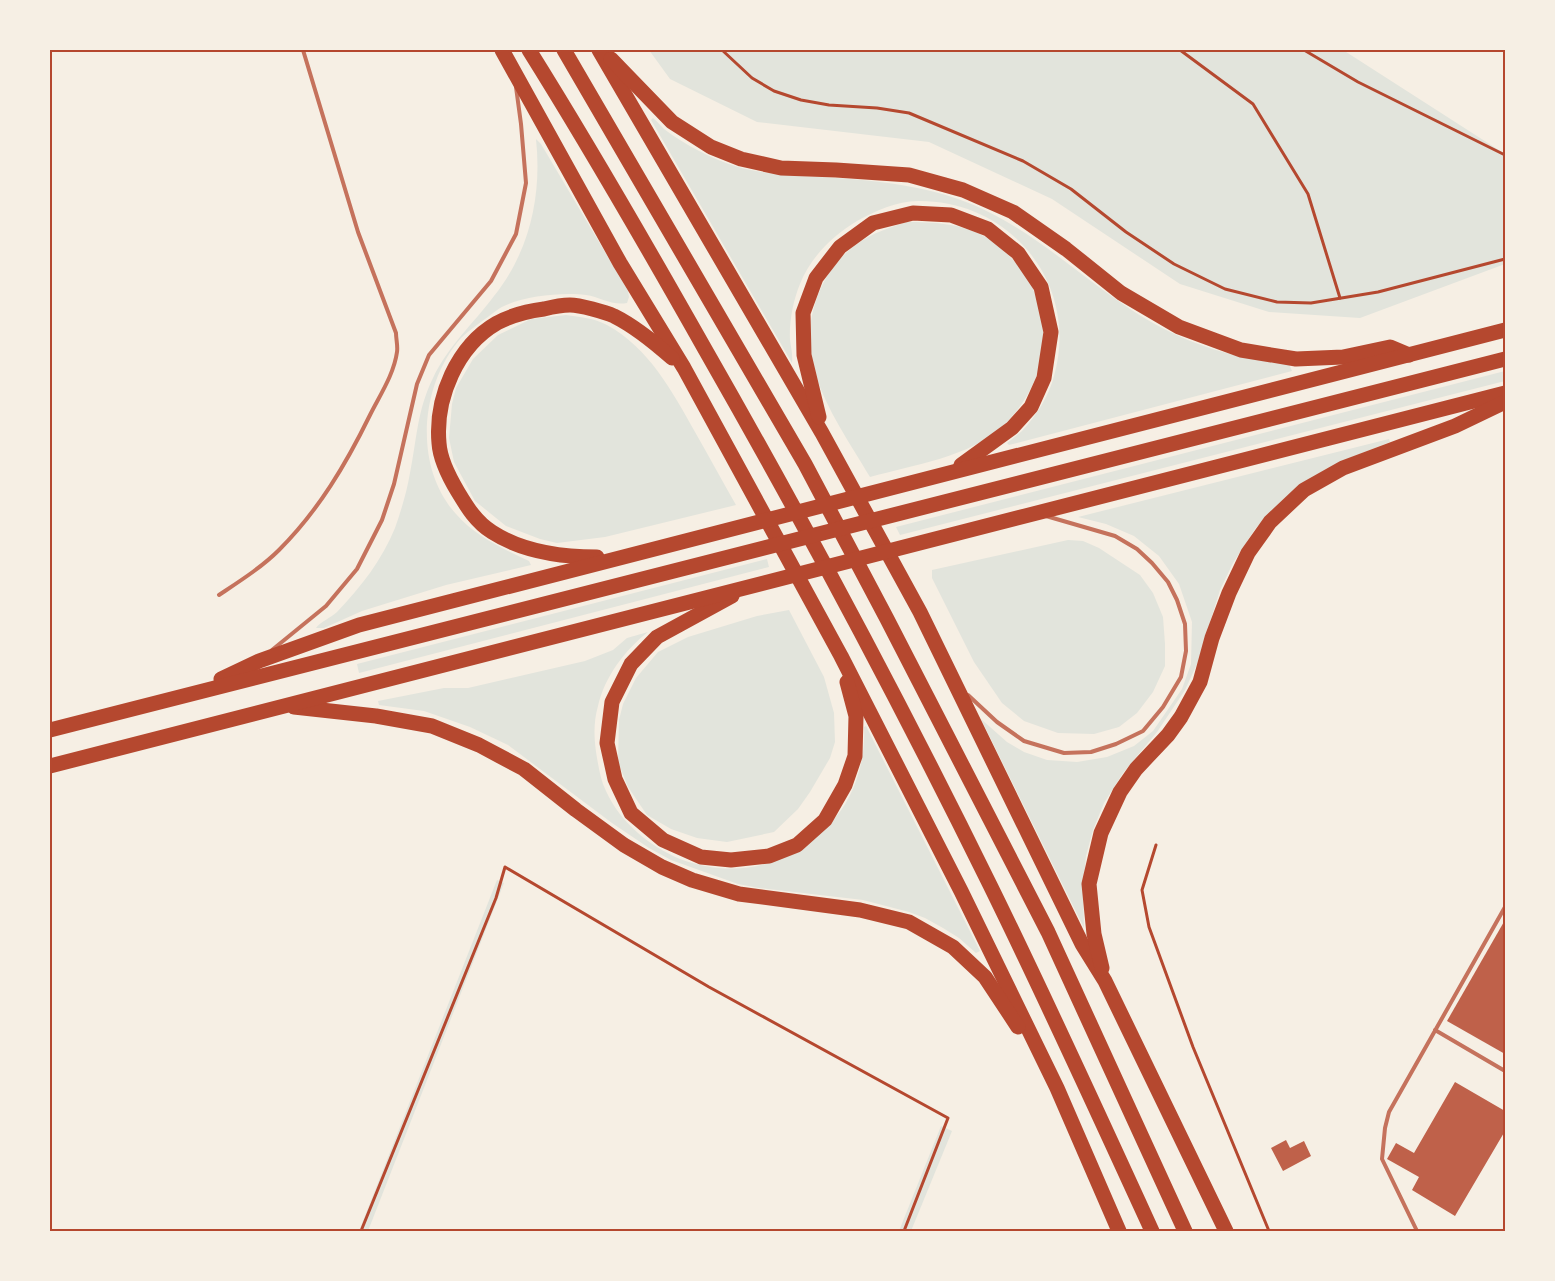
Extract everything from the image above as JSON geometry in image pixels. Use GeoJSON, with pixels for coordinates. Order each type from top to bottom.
{"type":"FeatureCollection","features":[{"type":"Feature","properties":{"kind":"highway"},"geometry":{"type":"LineString","coordinates":[[502,50],[620,263],[684,368],[841,656],[962,891],[1057,1088],[1118,1231]]}},
{"type":"Feature","properties":{"kind":"highway"},"geometry":{"type":"LineString","coordinates":[[529,50],[646,245],[775,472],[857,624],[989,882],[1057,1024],[1152,1231]]}},
{"type":"Feature","properties":{"kind":"highway"},"geometry":{"type":"LineString","coordinates":[[564,50],[804,464],[887,619],[1048,932],[1185,1231]]}},
{"type":"Feature","properties":{"kind":"highway"},"geometry":{"type":"LineString","coordinates":[[599,50],[836,457],[920,612],[1082,944],[1105,981],[1226,1231]]}},
{"type":"Feature","properties":{"kind":"highway"},"geometry":{"type":"LineString","coordinates":[[603,50],[672,122],[711,147],[741,159],[781,168],[909,175],[963,190],[1013,212],[1066,249],[1121,292],[1179,327],[1241,350],[1296,359],[1343,357],[1390,347],[1409,355]]}},
{"type":"Feature","properties":{"kind":"highway"},"geometry":{"type":"LineString","coordinates":[[822,433],[804,355],[803,313],[816,278],[840,247],[873,224],[913,213],[951,215],[988,229],[1018,253],[1041,287],[1051,332],[1044,378],[1030,407],[1012,428],[952,471]]}},
{"type":"Feature","properties":{"kind":"highway"},"geometry":{"type":"LineString","coordinates":[[618,558],[567,557],[539,552],[512,543],[490,531],[470,512],[447,473],[438,444],[439,418],[443,393],[456,365],[476,339],[497,323],[526,311],[572,305],[613,316],[645,334],[684,368]]}},
{"type":"Feature","properties":{"kind":"highway"},"geometry":{"type":"LineString","coordinates":[[188,694],[259,661],[359,625],[1505,330]]}},
{"type":"Feature","properties":{"kind":"highway"},"geometry":{"type":"LineString","coordinates":[[50,730],[1505,359]]}},
{"type":"Feature","properties":{"kind":"highway"},"geometry":{"type":"LineString","coordinates":[[50,766],[1505,393]]}},
{"type":"Feature","properties":{"kind":"highway"},"geometry":{"type":"LineString","coordinates":[[1105,981],[1094,934],[1089,884],[1101,833],[1120,792],[1136,769],[1172,730],[1200,682],[1212,638],[1229,593],[1248,553],[1270,522],[1304,490],[1343,468],[1455,426],[1505,402]]}},
{"type":"Feature","properties":{"kind":"highway"},"geometry":{"type":"LineString","coordinates":[[753,585],[657,637],[631,664],[612,702],[607,742],[614,779],[631,813],[662,840],[701,857],[731,860],[769,856],[797,844],[825,820],[845,785],[855,756],[856,716],[841,656]]}},
{"type":"Feature","properties":{"kind":"highway"},"geometry":{"type":"LineString","coordinates":[[285,706],[376,716],[432,726],[479,745],[524,769],[624,845],[662,867],[692,880],[739,894],[860,910],[909,922],[953,947],[985,977],[1014,1019],[1042,1075],[1057,1088]]}},
{"type":"Feature","properties":{"kind":"lane"},"geometry":{"type":"LineString","coordinates":[[219,595],[247,576],[278,551],[325,496],[348,459],[383,390],[391,373],[397,351],[396,333],[358,232],[302,50]]}},
{"type":"Feature","properties":{"kind":"lane"},"geometry":{"type":"LineString","coordinates":[[259,661],[326,606],[357,568],[382,520],[394,484],[417,384],[429,355],[491,281],[516,234],[526,183],[514,72]]}},
{"type":"Feature","properties":{"kind":"lane"},"geometry":{"type":"LineString","coordinates":[[956,685],[997,722],[1024,742],[1064,753],[1091,752],[1116,744],[1143,731],[1163,708],[1181,677],[1186,651],[1185,624],[1168,582],[1152,563],[1137,549],[1115,536],[1034,513]]}},
{"type":"Feature","properties":{"kind":"lane"},"geometry":{"type":"LineString","coordinates":[[1416,1231],[1382,1158],[1385,1128],[1389,1112],[1505,907]]}},
{"type":"Feature","properties":{"kind":"lane"},"geometry":{"type":"LineString","coordinates":[[1435,1030],[1505,1071]]}},
{"type":"Feature","properties":{"kind":"path"},"geometry":{"type":"LineString","coordinates":[[722,50],[752,78],[774,91],[801,100],[829,105],[877,108],[910,113],[1023,160],[1071,189],[1126,232],[1174,264],[1225,289],[1278,302],[1311,303],[1378,292],[1505,258]]}},
{"type":"Feature","properties":{"kind":"path"},"geometry":{"type":"LineString","coordinates":[[1180,50],[1252,104],[1308,194],[1340,298]]}},
{"type":"Feature","properties":{"kind":"path"},"geometry":{"type":"LineString","coordinates":[[1304,50],[1358,82],[1505,154]]}},
{"type":"Feature","properties":{"kind":"path"},"geometry":{"type":"LineString","coordinates":[[1156,844],[1142,890],[1149,927],[1193,1047],[1269,1231]]}},
{"type":"Feature","properties":{"kind":"path"},"geometry":{"type":"LineString","coordinates":[[361,1231],[492,907],[505,867],[709,987],[948,1118],[904,1231]]}},
{"type":"Feature","properties":{"kind":"shaded area"},"geometry":{"type":"Polygon","coordinates":[[[649,50],[1343,50],[1505,154],[1505,264],[1360,318],[1269,312],[1180,284],[1052,199],[929,142],[757,122],[670,79],[649,50]]]}},
{"type":"Feature","properties":{"kind":"shaded area"},"geometry":{"type":"Polygon","coordinates":[[[653,118],[664,129],[690,146],[718,160],[738,167],[780,174],[892,183],[932,191],[958,199],[982,209],[1026,234],[1130,309],[1167,330],[1206,347],[1226,353],[1267,362],[1289,364],[1292,371],[1009,445],[1007,443],[1022,431],[1037,412],[1049,391],[1054,376],[1059,342],[1057,310],[1047,280],[1031,254],[1009,232],[982,215],[952,204],[918,201],[886,207],[857,221],[839,233],[816,256],[804,274],[793,304],[790,333],[792,363],[651,120],[653,118]]]}},
{"type":"Feature","properties":{"kind":"shaded area"},"geometry":{"type":"Polygon","coordinates":[[[536,139],[541,144],[628,291],[627,303],[622,304],[576,294],[533,297],[499,309],[464,335],[447,357],[437,379],[430,402],[427,426],[428,450],[433,473],[442,495],[456,514],[481,536],[529,561],[531,565],[446,585],[362,611],[324,628],[316,628],[346,603],[370,573],[384,551],[395,528],[404,501],[418,425],[433,378],[446,356],[494,296],[517,260],[531,222],[535,201],[537,181],[536,139]]]}},
{"type":"Feature","properties":{"kind":"shaded area"},"geometry":{"type":"Polygon","coordinates":[[[906,222],[937,223],[968,229],[987,238],[1005,252],[1023,271],[1031,284],[1043,330],[1043,355],[1036,377],[1025,399],[1011,418],[990,437],[958,453],[940,459],[870,477],[820,387],[811,355],[811,319],[823,285],[843,255],[869,237],[906,222]]]}},
{"type":"Feature","properties":{"kind":"shaded area"},"geometry":{"type":"Polygon","coordinates":[[[566,315],[592,319],[607,325],[622,335],[647,358],[668,386],[736,505],[605,537],[557,543],[540,539],[506,526],[475,501],[454,462],[449,438],[452,404],[456,388],[473,359],[498,335],[531,319],[566,315]]]}},
{"type":"Feature","properties":{"kind":"shaded area"},"geometry":{"type":"Polygon","coordinates":[[[1505,371],[1505,381],[900,535],[896,527],[1505,371]]]}},
{"type":"Feature","properties":{"kind":"shaded area"},"geometry":{"type":"Polygon","coordinates":[[[1389,439],[1390,442],[1347,459],[1278,505],[1255,529],[1233,563],[1220,590],[1197,664],[1185,690],[1157,732],[1123,773],[1104,803],[1093,830],[1086,856],[1083,889],[1084,928],[981,719],[1007,742],[1024,752],[1047,760],[1077,762],[1107,757],[1134,746],[1153,731],[1182,689],[1191,664],[1192,622],[1179,584],[1159,556],[1134,536],[1106,524],[1078,517],[1389,439]]]}},
{"type":"Feature","properties":{"kind":"shaded area"},"geometry":{"type":"Polygon","coordinates":[[[1068,540],[1083,541],[1099,548],[1140,575],[1153,593],[1163,617],[1165,666],[1153,692],[1137,713],[1119,727],[1094,734],[1058,733],[1024,721],[1002,703],[974,662],[932,578],[932,570],[1068,540]]]}},
{"type":"Feature","properties":{"kind":"shaded area"},"geometry":{"type":"Polygon","coordinates":[[[767,559],[769,567],[359,673],[357,664],[767,559]]]}},
{"type":"Feature","properties":{"kind":"shaded area"},"geometry":{"type":"Polygon","coordinates":[[[789,610],[824,677],[834,713],[835,742],[830,758],[810,792],[798,809],[774,832],[727,842],[697,838],[671,829],[647,815],[628,787],[618,762],[619,720],[623,704],[636,678],[658,652],[688,637],[757,616],[789,610]]]}},
{"type":"Feature","properties":{"kind":"shaded area"},"geometry":{"type":"Polygon","coordinates":[[[648,632],[631,647],[617,664],[601,695],[596,712],[595,739],[600,775],[612,802],[627,823],[668,854],[701,865],[733,869],[765,864],[778,859],[826,827],[838,815],[852,792],[857,779],[863,753],[864,727],[866,726],[980,951],[976,953],[959,938],[943,928],[909,912],[863,900],[738,884],[671,860],[649,848],[612,823],[508,745],[470,727],[424,711],[379,705],[378,701],[444,688],[468,688],[585,661],[613,650],[627,638],[648,632]]]}},
{"type":"Feature","properties":{"kind":"shaded area"},"geometry":{"type":"Polygon","coordinates":[[[497,880],[504,883],[368,1231],[359,1231],[497,880]]]}},
{"type":"Feature","properties":{"kind":"shaded area"},"geometry":{"type":"Polygon","coordinates":[[[941,1126],[952,1131],[911,1231],[899,1231],[941,1126]]]}},
{"type":"Feature","properties":{"kind":"building"},"geometry":{"type":"Polygon","coordinates":[[[1505,920],[1505,1054],[1447,1021],[1505,920]]]}},
{"type":"Feature","properties":{"kind":"building"},"geometry":{"type":"Polygon","coordinates":[[[1455,1082],[1505,1111],[1505,1131],[1455,1216],[1412,1190],[1419,1177],[1387,1159],[1396,1143],[1414,1153],[1455,1082]]]}},
{"type":"Feature","properties":{"kind":"building"},"geometry":{"type":"Polygon","coordinates":[[[1286,1140],[1290,1148],[1304,1141],[1311,1156],[1283,1171],[1271,1148],[1286,1140]]]}}]}
